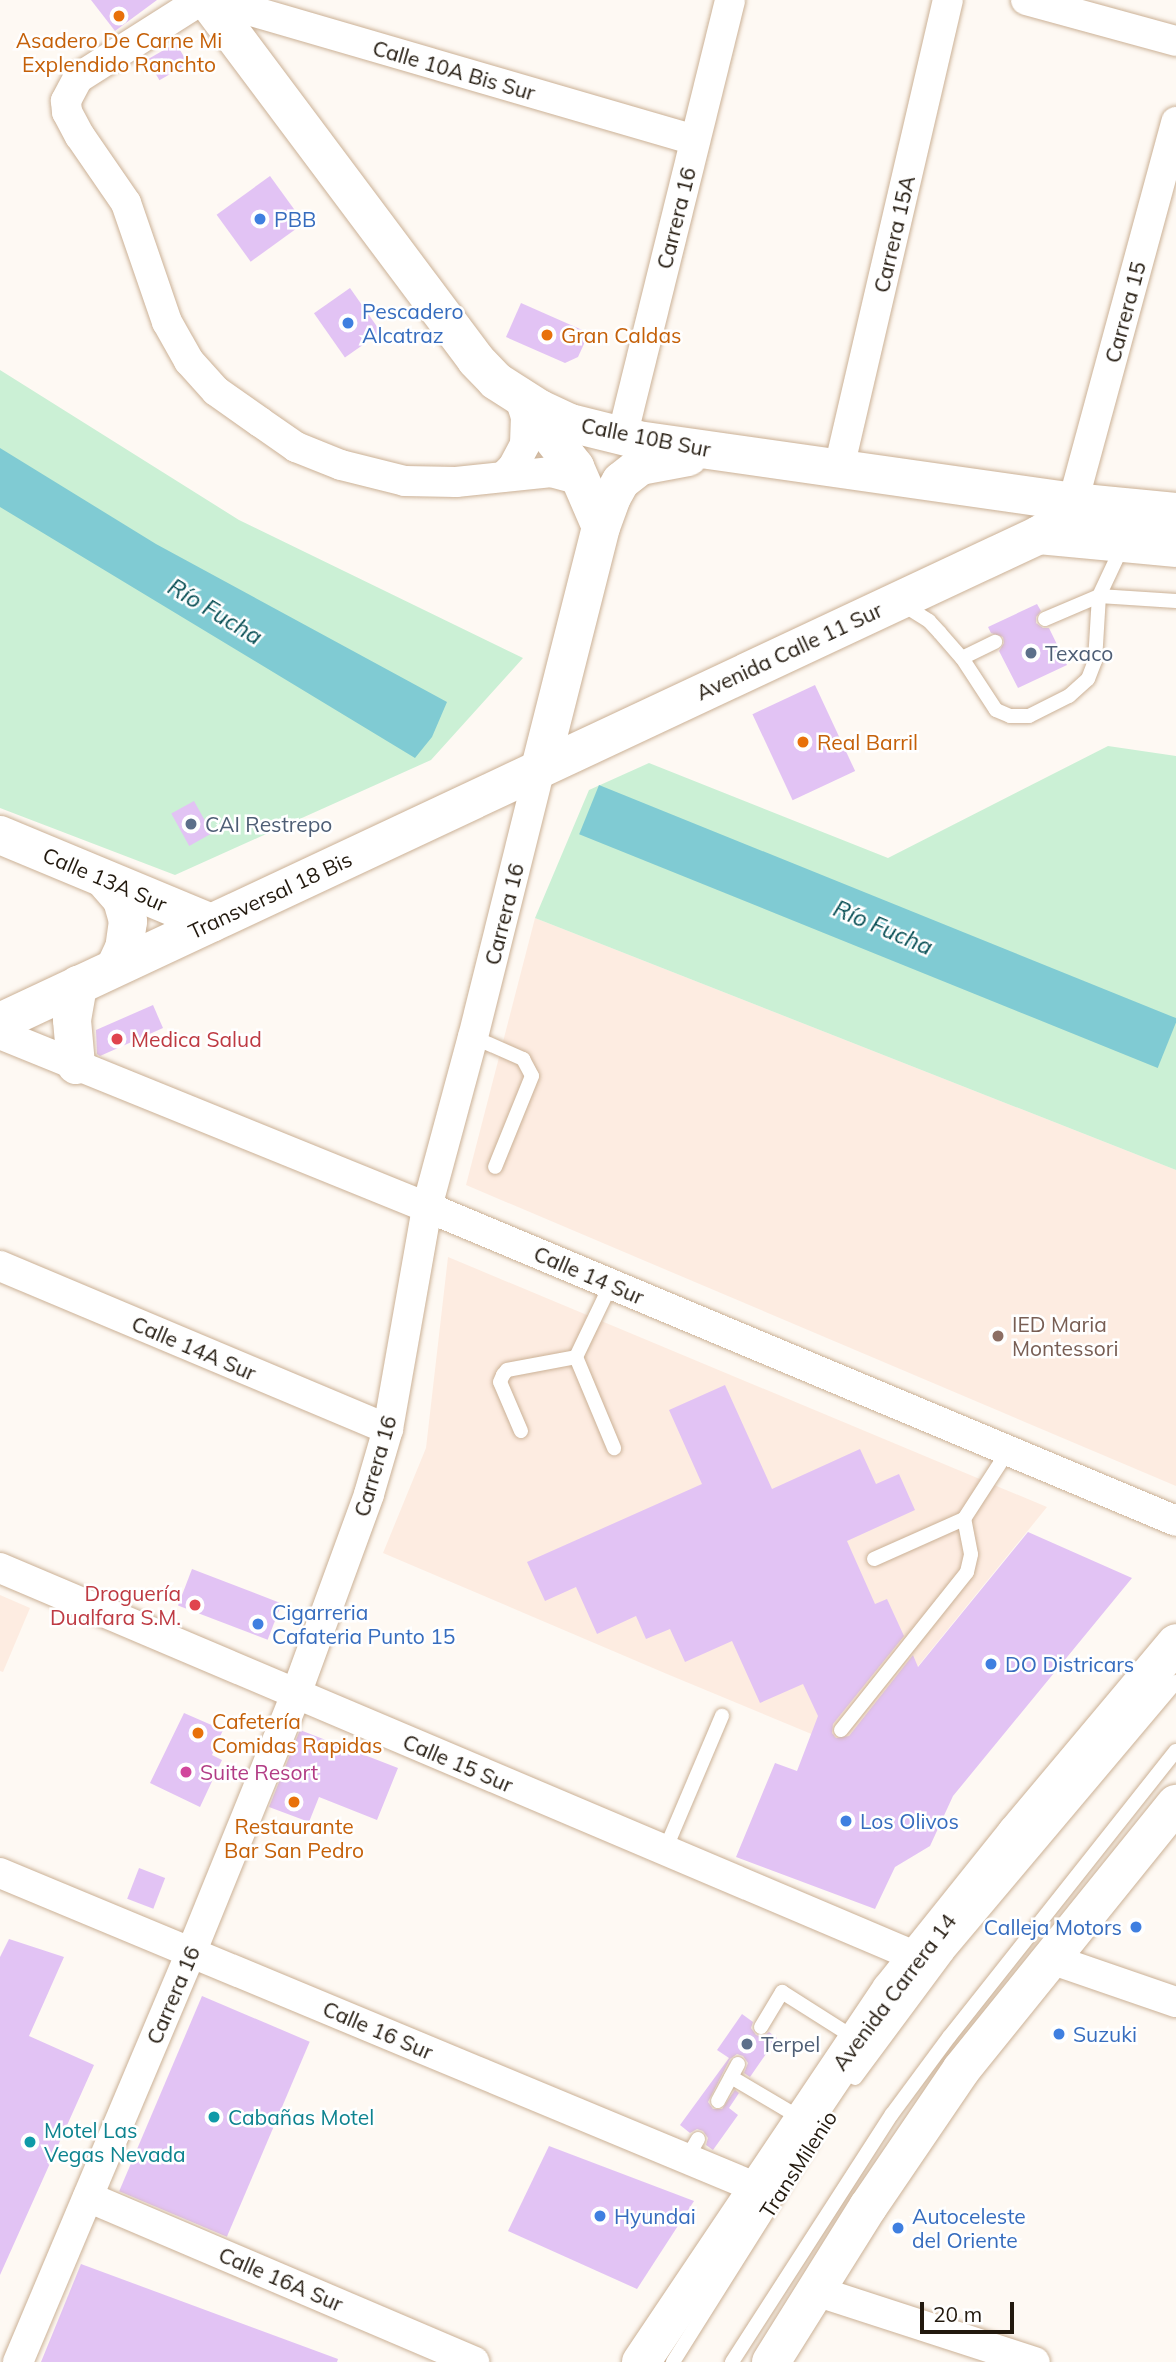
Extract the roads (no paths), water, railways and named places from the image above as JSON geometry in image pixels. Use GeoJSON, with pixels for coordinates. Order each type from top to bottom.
{"type":"FeatureCollection","features":[{"type":"Feature","properties":{"kind":"main road","name":"Calle 10B Sur"},"geometry":{"type":"LineString","coordinates":[[207,0],[467,349],[515,396],[570,423],[622,437],[1073,502]]}},
{"type":"Feature","properties":{"kind":"main road"},"geometry":{"type":"LineString","coordinates":[[515,396],[556,439],[586,487],[601,527]]}},
{"type":"Feature","properties":{"kind":"main road","name":"Carrera 16"},"geometry":{"type":"LineString","coordinates":[[540,768],[601,527],[621,481],[640,466],[675,458],[735,453]]}},
{"type":"Feature","properties":{"kind":"main road"},"geometry":{"type":"LineString","coordinates":[[1073,502],[1176,512]]}},
{"type":"Feature","properties":{"kind":"main road","name":"Avenida Calle 11 Sur"},"geometry":{"type":"LineString","coordinates":[[540,768],[1039,535],[1055,525],[1073,502]]}},
{"type":"Feature","properties":{"kind":"main road"},"geometry":{"type":"LineString","coordinates":[[1039,535],[1176,548]]}},
{"type":"Feature","properties":{"kind":"main road","name":"Transversal 18 Bis"},"geometry":{"type":"LineString","coordinates":[[0,1022],[540,768]]}},
{"type":"Feature","properties":{"kind":"main road","name":"Calle 13A Sur"},"geometry":{"type":"LineString","coordinates":[[0,835],[211,923]]}},
{"type":"Feature","properties":{"kind":"main road"},"geometry":{"type":"LineString","coordinates":[[104,879],[122,900],[128,921],[124,948],[116,967]]}},
{"type":"Feature","properties":{"kind":"main road"},"geometry":{"type":"LineString","coordinates":[[76,1065],[72,1020],[78,985]]}},
{"type":"Feature","properties":{"kind":"main road","name":"Avenida Carrera 14"},"geometry":{"type":"LineString","coordinates":[[641,2362],[757,2188],[813,2121],[856,2039],[917,1957],[1176,1643]]}},
{"type":"Feature","properties":{"kind":"main road"},"geometry":{"type":"LineString","coordinates":[[771,2362],[921,2126],[1048,1958],[1176,1804]]}},
{"type":"Feature","properties":{"kind":"street"},"geometry":{"type":"LineString","coordinates":[[201,0],[78,78],[66,101],[67,112],[80,136],[126,203],[167,322],[179,346],[216,391],[296,447],[341,465],[405,481],[456,482],[551,472],[574,478],[586,487]]}},
{"type":"Feature","properties":{"kind":"street","name":"Calle 10A Bis Sur"},"geometry":{"type":"LineString","coordinates":[[214,0],[695,141]]}},
{"type":"Feature","properties":{"kind":"street","name":"Carrera 16"},"geometry":{"type":"LineString","coordinates":[[622,437],[730,0]]}},
{"type":"Feature","properties":{"kind":"street","name":"Carrera 15A"},"geometry":{"type":"LineString","coordinates":[[839,468],[948,0]]}},
{"type":"Feature","properties":{"kind":"street"},"geometry":{"type":"LineString","coordinates":[[1026,0],[1176,41]]}},
{"type":"Feature","properties":{"kind":"street","name":"Carrera 15"},"geometry":{"type":"LineString","coordinates":[[1073,502],[1176,122]]}},
{"type":"Feature","properties":{"kind":"street"},"geometry":{"type":"LineString","coordinates":[[503,477],[513,467],[524,444],[526,417],[515,396]]}},
{"type":"Feature","properties":{"kind":"street","name":"Carrera 16"},"geometry":{"type":"LineString","coordinates":[[18,2362],[191,1953],[346,1564],[388,1429],[427,1206],[473,1037],[540,768]]}},
{"type":"Feature","properties":{"kind":"street","name":"Calle 14 Sur"},"geometry":{"type":"LineString","coordinates":[[0,1034],[427,1206],[1176,1521]]}},
{"type":"Feature","properties":{"kind":"street","name":"Calle 14A Sur"},"geometry":{"type":"LineString","coordinates":[[0,1266],[388,1429]]}},
{"type":"Feature","properties":{"kind":"street","name":"Calle 15 Sur"},"geometry":{"type":"LineString","coordinates":[[0,1568],[917,1957]]}},
{"type":"Feature","properties":{"kind":"street","name":"Calle 16 Sur"},"geometry":{"type":"LineString","coordinates":[[0,1873],[191,1953],[692,2148],[757,2188]]}},
{"type":"Feature","properties":{"kind":"street"},"geometry":{"type":"LineString","coordinates":[[1048,1958],[1176,2002]]}},
{"type":"Feature","properties":{"kind":"street","name":"Calle 16A Sur"},"geometry":{"type":"LineString","coordinates":[[88,2197],[474,2362]]}},
{"type":"Feature","properties":{"kind":"street"},"geometry":{"type":"LineString","coordinates":[[816,2291],[1035,2362]]}},
{"type":"Feature","properties":{"kind":"lane"},"geometry":{"type":"LineString","coordinates":[[898,601],[929,621],[962,658],[996,710],[1010,716],[1029,716],[1069,696],[1088,679],[1095,662],[1099,596],[1124,543]]}},
{"type":"Feature","properties":{"kind":"lane"},"geometry":{"type":"LineString","coordinates":[[1045,619],[1099,596],[1176,601]]}},
{"type":"Feature","properties":{"kind":"lane"},"geometry":{"type":"LineString","coordinates":[[962,658],[995,642]]}},
{"type":"Feature","properties":{"kind":"lane"},"geometry":{"type":"LineString","coordinates":[[473,1037],[523,1059],[532,1076],[495,1167]]}},
{"type":"Feature","properties":{"kind":"lane"},"geometry":{"type":"LineString","coordinates":[[611,1284],[576,1357],[614,1448]]}},
{"type":"Feature","properties":{"kind":"lane"},"geometry":{"type":"LineString","coordinates":[[521,1431],[500,1382],[503,1375],[515,1368],[576,1357]]}},
{"type":"Feature","properties":{"kind":"lane"},"geometry":{"type":"LineString","coordinates":[[874,1559],[964,1519],[1008,1451]]}},
{"type":"Feature","properties":{"kind":"lane"},"geometry":{"type":"LineString","coordinates":[[841,1730],[967,1572],[971,1554],[964,1519]]}},
{"type":"Feature","properties":{"kind":"lane","name":"TransMilenio"},"geometry":{"type":"LineString","coordinates":[[846,2091],[947,1954],[1176,1682]]}},
{"type":"Feature","properties":{"kind":"lane"},"geometry":{"type":"LineString","coordinates":[[665,1850],[722,1716]]}},
{"type":"Feature","properties":{"kind":"lane"},"geometry":{"type":"LineString","coordinates":[[732,2362],[892,2114],[949,2036],[1176,1751]]}},
{"type":"Feature","properties":{"kind":"lane"},"geometry":{"type":"LineString","coordinates":[[761,2027],[782,1992],[856,2039]]}},
{"type":"Feature","properties":{"kind":"lane"},"geometry":{"type":"LineString","coordinates":[[718,2101],[735,2070],[813,2121]]}},
{"type":"Feature","properties":{"kind":"lane","name":"TransMilenio"},"geometry":{"type":"LineString","coordinates":[[673,2362],[813,2121]]}},
{"type":"Feature","properties":{"kind":"water","name":"Río Fucha"},"geometry":{"type":"Polygon","coordinates":[[[0,448],[156,544],[447,702],[432,737],[415,758],[0,507],[0,448]]]}},
{"type":"Feature","properties":{"kind":"water","name":"Río Fucha"},"geometry":{"type":"Polygon","coordinates":[[[599,785],[1176,1018],[1158,1068],[579,834],[599,785]]]}},
{"type":"Feature","properties":{"kind":"place","name":"Asadero De Carne Mi Explendido Ranchto"},"geometry":{"type":"Point","coordinates":[119,16]}},
{"type":"Feature","properties":{"kind":"place","name":"PBB"},"geometry":{"type":"Point","coordinates":[260,219]}},
{"type":"Feature","properties":{"kind":"place","name":"Pescadero Alcatraz"},"geometry":{"type":"Point","coordinates":[348,323]}},
{"type":"Feature","properties":{"kind":"place","name":"Gran Caldas"},"geometry":{"type":"Point","coordinates":[547,335]}},
{"type":"Feature","properties":{"kind":"place","name":"Texaco"},"geometry":{"type":"Point","coordinates":[1031,653]}},
{"type":"Feature","properties":{"kind":"place","name":"Real Barril"},"geometry":{"type":"Point","coordinates":[803,742]}},
{"type":"Feature","properties":{"kind":"place","name":"CAI Restrepo"},"geometry":{"type":"Point","coordinates":[191,824]}},
{"type":"Feature","properties":{"kind":"place","name":"Medica Salud"},"geometry":{"type":"Point","coordinates":[117,1039]}},
{"type":"Feature","properties":{"kind":"place","name":"IED Maria Montessori"},"geometry":{"type":"Point","coordinates":[998,1336]}},
{"type":"Feature","properties":{"kind":"place","name":"Droguería Dualfara S.M."},"geometry":{"type":"Point","coordinates":[195,1605]}},
{"type":"Feature","properties":{"kind":"place","name":"Cigarreria Cafateria Punto 15"},"geometry":{"type":"Point","coordinates":[258,1624]}},
{"type":"Feature","properties":{"kind":"place","name":"DO Districars"},"geometry":{"type":"Point","coordinates":[991,1664]}},
{"type":"Feature","properties":{"kind":"place","name":"Cafetería Comidas Rapidas"},"geometry":{"type":"Point","coordinates":[198,1733]}},
{"type":"Feature","properties":{"kind":"place","name":"Suite Resort"},"geometry":{"type":"Point","coordinates":[186,1772]}},
{"type":"Feature","properties":{"kind":"place","name":"Restaurante Bar San Pedro"},"geometry":{"type":"Point","coordinates":[294,1802]}},
{"type":"Feature","properties":{"kind":"place","name":"Los Olivos"},"geometry":{"type":"Point","coordinates":[846,1821]}},
{"type":"Feature","properties":{"kind":"place","name":"Calleja Motors"},"geometry":{"type":"Point","coordinates":[1136,1927]}},
{"type":"Feature","properties":{"kind":"place","name":"Suzuki"},"geometry":{"type":"Point","coordinates":[1059,2034]}},
{"type":"Feature","properties":{"kind":"place","name":"Terpel"},"geometry":{"type":"Point","coordinates":[747,2044]}},
{"type":"Feature","properties":{"kind":"place","name":"Cabañas Motel"},"geometry":{"type":"Point","coordinates":[214,2117]}},
{"type":"Feature","properties":{"kind":"place","name":"Motel Las Vegas Nevada"},"geometry":{"type":"Point","coordinates":[30,2142]}},
{"type":"Feature","properties":{"kind":"place","name":"Hyundai"},"geometry":{"type":"Point","coordinates":[600,2216]}},
{"type":"Feature","properties":{"kind":"place","name":"Autoceleste del Oriente"},"geometry":{"type":"Point","coordinates":[898,2228]}}]}
